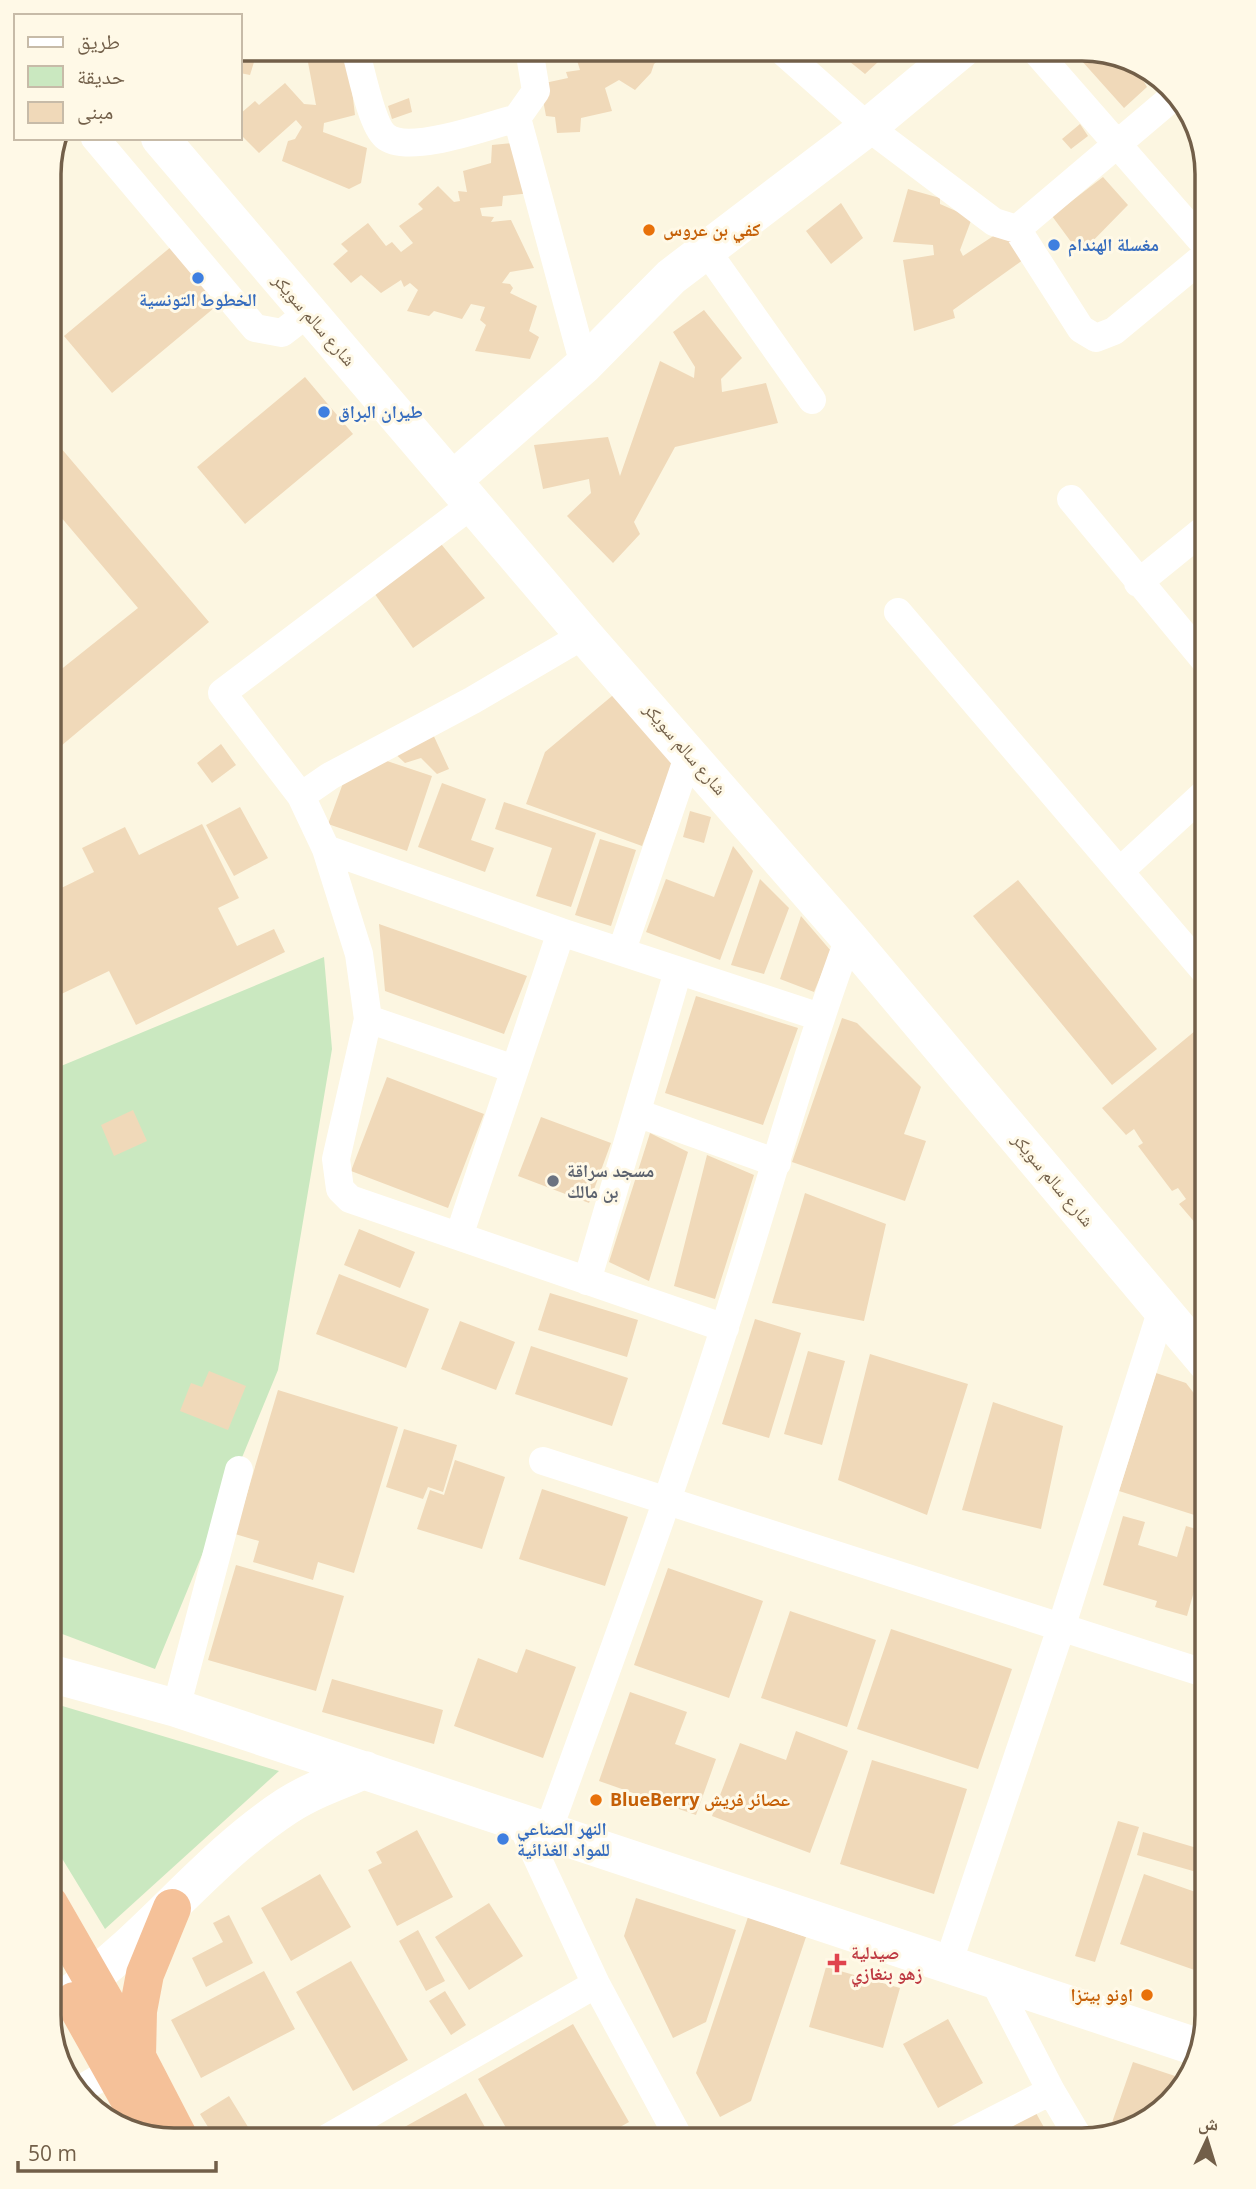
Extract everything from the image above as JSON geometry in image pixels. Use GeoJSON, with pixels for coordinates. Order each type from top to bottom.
{"type":"FeatureCollection","features":[{"type":"Feature","properties":{"kind":"highway"},"geometry":{"type":"LineString","coordinates":[[145,2124],[125,2064],[145,1974],[172,1908]]}},
{"type":"Feature","properties":{"kind":"highway"},"geometry":{"type":"LineString","coordinates":[[61,1936],[80,1987],[125,2064],[171,2128]]}},
{"type":"Feature","properties":{"kind":"highway"},"geometry":{"type":"LineString","coordinates":[[61,1969],[80,1987]]}},
{"type":"Feature","properties":{"kind":"street"},"geometry":{"type":"LineString","coordinates":[[359,61],[377,123],[385,136],[400,143],[430,141],[517,118],[527,108],[536,91],[531,61]]}},
{"type":"Feature","properties":{"kind":"street"},"geometry":{"type":"LineString","coordinates":[[794,61],[868,127],[994,222],[1017,229],[1081,329],[1096,338],[1114,331],[1195,264]]}},
{"type":"Feature","properties":{"kind":"street"},"geometry":{"type":"LineString","coordinates":[[725,1328],[350,1199],[340,1189],[336,1159],[368,1019],[359,954],[326,849],[301,796],[222,693],[464,491],[671,277],[868,127],[948,61]]}},
{"type":"Feature","properties":{"kind":"street"},"geometry":{"type":"LineString","coordinates":[[1044,61],[1195,234]]}},
{"type":"Feature","properties":{"kind":"street"},"geometry":{"type":"LineString","coordinates":[[1017,229],[1168,101]]}},
{"type":"Feature","properties":{"kind":"street"},"geometry":{"type":"LineString","coordinates":[[517,118],[584,365]]}},
{"type":"Feature","properties":{"kind":"street"},"geometry":{"type":"LineString","coordinates":[[96,140],[255,328],[282,333],[308,313]]}},
{"type":"Feature","properties":{"kind":"street","name":"شارع سالم سويكر"},"geometry":{"type":"LineString","coordinates":[[162,140],[464,491],[584,635],[849,938],[1195,1349]]}},
{"type":"Feature","properties":{"kind":"street"},"geometry":{"type":"LineString","coordinates":[[706,250],[812,400]]}},
{"type":"Feature","properties":{"kind":"street"},"geometry":{"type":"LineString","coordinates":[[1071,499],[1195,649]]}},
{"type":"Feature","properties":{"kind":"street"},"geometry":{"type":"LineString","coordinates":[[1138,583],[1195,537]]}},
{"type":"Feature","properties":{"kind":"street"},"geometry":{"type":"LineString","coordinates":[[898,612],[1195,960]]}},
{"type":"Feature","properties":{"kind":"street"},"geometry":{"type":"LineString","coordinates":[[301,796],[330,776],[473,700],[584,635]]}},
{"type":"Feature","properties":{"kind":"street"},"geometry":{"type":"LineString","coordinates":[[622,950],[690,754]]}},
{"type":"Feature","properties":{"kind":"street"},"geometry":{"type":"LineString","coordinates":[[1120,871],[1195,802]]}},
{"type":"Feature","properties":{"kind":"street"},"geometry":{"type":"LineString","coordinates":[[326,849],[561,932],[820,1017]]}},
{"type":"Feature","properties":{"kind":"street"},"geometry":{"type":"LineString","coordinates":[[459,1236],[561,932]]}},
{"type":"Feature","properties":{"kind":"street"},"geometry":{"type":"LineString","coordinates":[[674,2128],[596,1984],[534,1826],[667,1502],[725,1328],[820,1017],[849,938]]}},
{"type":"Feature","properties":{"kind":"street"},"geometry":{"type":"LineString","coordinates":[[587,1281],[678,971]]}},
{"type":"Feature","properties":{"kind":"street"},"geometry":{"type":"LineString","coordinates":[[368,1019],[514,1069]]}},
{"type":"Feature","properties":{"kind":"street"},"geometry":{"type":"LineString","coordinates":[[637,1113],[777,1163]]}},
{"type":"Feature","properties":{"kind":"street"},"geometry":{"type":"LineString","coordinates":[[948,1964],[1061,1628],[1162,1309]]}},
{"type":"Feature","properties":{"kind":"street"},"geometry":{"type":"LineString","coordinates":[[543,1461],[1195,1670]]}},
{"type":"Feature","properties":{"kind":"street"},"geometry":{"type":"LineString","coordinates":[[176,1708],[240,1470]]}},
{"type":"Feature","properties":{"kind":"street"},"geometry":{"type":"LineString","coordinates":[[61,1676],[176,1708],[1191,2045]]}},
{"type":"Feature","properties":{"kind":"street"},"geometry":{"type":"LineString","coordinates":[[80,1987],[172,1908],[259,1826],[314,1790],[365,1770]]}},
{"type":"Feature","properties":{"kind":"street"},"geometry":{"type":"LineString","coordinates":[[993,1979],[1073,2128]]}},
{"type":"Feature","properties":{"kind":"street"},"geometry":{"type":"LineString","coordinates":[[345,2128],[596,1984]]}},
{"type":"Feature","properties":{"kind":"street"},"geometry":{"type":"LineString","coordinates":[[87,2086],[125,2064]]}},
{"type":"Feature","properties":{"kind":"street"},"geometry":{"type":"LineString","coordinates":[[979,2128],[1051,2091]]}},
{"type":"Feature","properties":{"kind":"green space"},"geometry":{"type":"Polygon","coordinates":[[[324,957],[332,1049],[278,1370],[155,1669],[61,1634],[61,1066],[324,957]]]}},
{"type":"Feature","properties":{"kind":"green space"},"geometry":{"type":"Polygon","coordinates":[[[61,1706],[279,1771],[105,1929],[61,1857],[61,1706]]]}},
{"type":"Feature","properties":{"kind":"building"},"geometry":{"type":"Polygon","coordinates":[[[242,61],[254,61],[250,75],[242,73],[242,61]]]}},
{"type":"Feature","properties":{"kind":"building"},"geometry":{"type":"Polygon","coordinates":[[[308,61],[348,61],[355,115],[324,123],[323,132],[367,148],[361,183],[349,189],[282,161],[288,141],[295,139],[302,127],[296,120],[259,153],[242,136],[242,112],[255,101],[259,105],[285,83],[304,104],[316,105],[308,61]]]}},
{"type":"Feature","properties":{"kind":"building"},"geometry":{"type":"Polygon","coordinates":[[[577,61],[657,61],[651,73],[635,90],[619,80],[605,88],[612,111],[581,118],[580,132],[557,133],[555,117],[546,116],[540,84],[568,78],[566,72],[580,70],[577,61]]]}},
{"type":"Feature","properties":{"kind":"building"},"geometry":{"type":"Polygon","coordinates":[[[849,61],[879,61],[865,74],[849,61]]]}},
{"type":"Feature","properties":{"kind":"building"},"geometry":{"type":"Polygon","coordinates":[[[1082,61],[1118,67],[1143,79],[1147,87],[1124,108],[1082,61]]]}},
{"type":"Feature","properties":{"kind":"building"},"geometry":{"type":"Polygon","coordinates":[[[409,98],[412,112],[392,119],[388,106],[409,98]]]}},
{"type":"Feature","properties":{"kind":"building"},"geometry":{"type":"Polygon","coordinates":[[[1080,124],[1088,136],[1071,149],[1062,139],[1080,124]]]}},
{"type":"Feature","properties":{"kind":"building"},"geometry":{"type":"Polygon","coordinates":[[[514,143],[531,193],[503,196],[502,206],[480,208],[482,216],[494,217],[491,222],[511,220],[534,268],[510,272],[502,283],[510,284],[513,288],[510,293],[537,306],[529,331],[539,337],[530,359],[475,351],[486,325],[480,320],[485,307],[471,304],[462,319],[434,311],[429,316],[407,311],[418,290],[410,283],[404,287],[401,280],[381,293],[361,275],[351,283],[333,264],[348,251],[341,244],[368,223],[386,246],[392,242],[401,252],[413,243],[399,226],[423,209],[418,204],[438,186],[454,202],[460,201],[458,191],[467,192],[463,171],[491,163],[492,145],[514,143]]]}},
{"type":"Feature","properties":{"kind":"building"},"geometry":{"type":"Polygon","coordinates":[[[1103,177],[1128,205],[1080,254],[1052,216],[1103,177]]]}},
{"type":"Feature","properties":{"kind":"building"},"geometry":{"type":"Polygon","coordinates":[[[908,189],[940,198],[940,204],[972,218],[960,250],[963,256],[1001,231],[1027,257],[953,310],[955,318],[914,331],[903,260],[934,255],[933,245],[893,242],[908,189]]]}},
{"type":"Feature","properties":{"kind":"building"},"geometry":{"type":"Polygon","coordinates":[[[841,203],[863,238],[831,264],[806,231],[841,203]]]}},
{"type":"Feature","properties":{"kind":"building"},"geometry":{"type":"Polygon","coordinates":[[[172,246],[220,303],[112,393],[64,336],[172,246]]]}},
{"type":"Feature","properties":{"kind":"building"},"geometry":{"type":"Polygon","coordinates":[[[704,310],[742,358],[721,379],[722,392],[766,383],[778,423],[675,447],[634,522],[640,534],[613,563],[567,516],[591,493],[589,479],[543,489],[534,445],[608,437],[620,476],[660,361],[694,378],[695,367],[673,332],[704,310]]]}},
{"type":"Feature","properties":{"kind":"building"},"geometry":{"type":"Polygon","coordinates":[[[305,377],[353,434],[245,524],[197,467],[305,377]]]}},
{"type":"Feature","properties":{"kind":"building"},"geometry":{"type":"Polygon","coordinates":[[[61,448],[209,622],[61,746],[61,669],[138,608],[61,517],[61,448]]]}},
{"type":"Feature","properties":{"kind":"building"},"geometry":{"type":"Polygon","coordinates":[[[437,539],[485,598],[413,648],[372,590],[437,539]]]}},
{"type":"Feature","properties":{"kind":"building"},"geometry":{"type":"Polygon","coordinates":[[[618,691],[675,759],[642,846],[526,804],[545,752],[618,691]]]}},
{"type":"Feature","properties":{"kind":"building"},"geometry":{"type":"Polygon","coordinates":[[[431,730],[449,769],[437,774],[421,758],[405,763],[389,748],[431,730]]]}},
{"type":"Feature","properties":{"kind":"building"},"geometry":{"type":"Polygon","coordinates":[[[221,744],[236,765],[212,783],[197,763],[221,744]]]}},
{"type":"Feature","properties":{"kind":"building"},"geometry":{"type":"Polygon","coordinates":[[[378,758],[432,776],[407,851],[328,824],[346,775],[378,758]]]}},
{"type":"Feature","properties":{"kind":"building"},"geometry":{"type":"Polygon","coordinates":[[[442,783],[486,799],[471,840],[494,848],[485,872],[418,847],[442,783]]]}},
{"type":"Feature","properties":{"kind":"building"},"geometry":{"type":"Polygon","coordinates":[[[504,802],[596,833],[571,907],[536,896],[552,848],[495,829],[504,802]]]}},
{"type":"Feature","properties":{"kind":"building"},"geometry":{"type":"Polygon","coordinates":[[[240,807],[268,858],[234,876],[206,825],[240,807]]]}},
{"type":"Feature","properties":{"kind":"building"},"geometry":{"type":"Polygon","coordinates":[[[690,811],[711,817],[704,843],[683,837],[690,811]]]}},
{"type":"Feature","properties":{"kind":"building"},"geometry":{"type":"Polygon","coordinates":[[[202,824],[239,898],[218,908],[237,946],[274,929],[285,952],[136,1025],[109,971],[61,994],[61,888],[94,872],[82,848],[125,827],[139,855],[202,824]]]}},
{"type":"Feature","properties":{"kind":"building"},"geometry":{"type":"Polygon","coordinates":[[[600,839],[636,850],[611,926],[575,915],[600,839]]]}},
{"type":"Feature","properties":{"kind":"building"},"geometry":{"type":"Polygon","coordinates":[[[733,846],[753,871],[720,960],[646,932],[666,879],[714,897],[733,846]]]}},
{"type":"Feature","properties":{"kind":"building"},"geometry":{"type":"Polygon","coordinates":[[[760,879],[789,908],[764,974],[731,965],[760,879]]]}},
{"type":"Feature","properties":{"kind":"building"},"geometry":{"type":"Polygon","coordinates":[[[1018,880],[1157,1049],[1112,1085],[973,916],[1018,880]]]}},
{"type":"Feature","properties":{"kind":"building"},"geometry":{"type":"Polygon","coordinates":[[[801,916],[831,951],[814,992],[780,979],[801,916]]]}},
{"type":"Feature","properties":{"kind":"building"},"geometry":{"type":"Polygon","coordinates":[[[379,924],[527,976],[504,1034],[385,991],[379,924]]]}},
{"type":"Feature","properties":{"kind":"building"},"geometry":{"type":"Polygon","coordinates":[[[696,996],[798,1028],[763,1125],[665,1093],[696,996]]]}},
{"type":"Feature","properties":{"kind":"building"},"geometry":{"type":"Polygon","coordinates":[[[842,1018],[857,1023],[921,1087],[904,1134],[926,1141],[905,1201],[792,1162],[842,1018]]]}},
{"type":"Feature","properties":{"kind":"building"},"geometry":{"type":"Polygon","coordinates":[[[1195,1031],[1195,1223],[1179,1204],[1186,1199],[1178,1188],[1172,1191],[1138,1146],[1143,1143],[1134,1129],[1126,1135],[1102,1108],[1195,1031]]]}},
{"type":"Feature","properties":{"kind":"building"},"geometry":{"type":"Polygon","coordinates":[[[387,1077],[484,1114],[448,1208],[351,1171],[387,1077]]]}},
{"type":"Feature","properties":{"kind":"building"},"geometry":{"type":"Polygon","coordinates":[[[133,1110],[147,1141],[114,1156],[101,1125],[133,1110]]]}},
{"type":"Feature","properties":{"kind":"building"},"geometry":{"type":"Polygon","coordinates":[[[541,1117],[611,1143],[589,1203],[518,1176],[541,1117]]]}},
{"type":"Feature","properties":{"kind":"building"},"geometry":{"type":"Polygon","coordinates":[[[650,1133],[688,1152],[649,1281],[609,1262],[650,1133]]]}},
{"type":"Feature","properties":{"kind":"building"},"geometry":{"type":"Polygon","coordinates":[[[707,1155],[754,1175],[715,1299],[674,1286],[707,1155]]]}},
{"type":"Feature","properties":{"kind":"building"},"geometry":{"type":"Polygon","coordinates":[[[805,1193],[886,1224],[864,1321],[772,1303],[805,1193]]]}},
{"type":"Feature","properties":{"kind":"building"},"geometry":{"type":"Polygon","coordinates":[[[359,1229],[415,1252],[400,1288],[344,1265],[359,1229]]]}},
{"type":"Feature","properties":{"kind":"building"},"geometry":{"type":"Polygon","coordinates":[[[339,1274],[429,1309],[406,1368],[316,1334],[339,1274]]]}},
{"type":"Feature","properties":{"kind":"building"},"geometry":{"type":"Polygon","coordinates":[[[550,1293],[638,1320],[627,1357],[538,1330],[550,1293]]]}},
{"type":"Feature","properties":{"kind":"building"},"geometry":{"type":"Polygon","coordinates":[[[755,1319],[801,1333],[769,1438],[722,1424],[755,1319]]]}},
{"type":"Feature","properties":{"kind":"building"},"geometry":{"type":"Polygon","coordinates":[[[460,1321],[515,1342],[496,1390],[441,1369],[460,1321]]]}},
{"type":"Feature","properties":{"kind":"building"},"geometry":{"type":"Polygon","coordinates":[[[531,1346],[628,1378],[612,1426],[515,1394],[531,1346]]]}},
{"type":"Feature","properties":{"kind":"building"},"geometry":{"type":"Polygon","coordinates":[[[808,1351],[845,1361],[822,1445],[784,1434],[808,1351]]]}},
{"type":"Feature","properties":{"kind":"building"},"geometry":{"type":"Polygon","coordinates":[[[870,1354],[968,1384],[927,1515],[838,1480],[870,1354]]]}},
{"type":"Feature","properties":{"kind":"building"},"geometry":{"type":"Polygon","coordinates":[[[209,1371],[246,1386],[228,1430],[180,1411],[191,1383],[202,1387],[209,1371]]]}},
{"type":"Feature","properties":{"kind":"building"},"geometry":{"type":"Polygon","coordinates":[[[1156,1373],[1186,1383],[1195,1395],[1195,1515],[1119,1491],[1156,1373]]]}},
{"type":"Feature","properties":{"kind":"building"},"geometry":{"type":"Polygon","coordinates":[[[278,1390],[398,1427],[354,1573],[318,1562],[313,1580],[253,1562],[259,1541],[235,1534],[278,1390]]]}},
{"type":"Feature","properties":{"kind":"building"},"geometry":{"type":"Polygon","coordinates":[[[993,1402],[1063,1426],[1041,1529],[962,1510],[993,1402]]]}},
{"type":"Feature","properties":{"kind":"building"},"geometry":{"type":"Polygon","coordinates":[[[404,1429],[457,1445],[443,1492],[428,1487],[423,1499],[386,1487],[404,1429]]]}},
{"type":"Feature","properties":{"kind":"building"},"geometry":{"type":"Polygon","coordinates":[[[455,1460],[505,1477],[482,1549],[417,1529],[430,1490],[444,1495],[455,1460]]]}},
{"type":"Feature","properties":{"kind":"building"},"geometry":{"type":"Polygon","coordinates":[[[542,1489],[628,1517],[605,1586],[519,1559],[542,1489]]]}},
{"type":"Feature","properties":{"kind":"building"},"geometry":{"type":"Polygon","coordinates":[[[1123,1516],[1145,1522],[1138,1545],[1177,1557],[1186,1526],[1195,1529],[1195,1588],[1187,1616],[1155,1607],[1157,1601],[1103,1585],[1123,1516]]]}},
{"type":"Feature","properties":{"kind":"building"},"geometry":{"type":"Polygon","coordinates":[[[236,1565],[344,1596],[316,1691],[208,1660],[236,1565]]]}},
{"type":"Feature","properties":{"kind":"building"},"geometry":{"type":"Polygon","coordinates":[[[668,1568],[763,1601],[729,1698],[634,1665],[668,1568]]]}},
{"type":"Feature","properties":{"kind":"building"},"geometry":{"type":"Polygon","coordinates":[[[790,1611],[876,1640],[847,1727],[761,1698],[790,1611]]]}},
{"type":"Feature","properties":{"kind":"building"},"geometry":{"type":"Polygon","coordinates":[[[891,1629],[1012,1669],[978,1769],[857,1729],[891,1629]]]}},
{"type":"Feature","properties":{"kind":"building"},"geometry":{"type":"Polygon","coordinates":[[[526,1649],[576,1667],[543,1758],[454,1726],[478,1658],[517,1673],[526,1649]]]}},
{"type":"Feature","properties":{"kind":"building"},"geometry":{"type":"Polygon","coordinates":[[[332,1679],[443,1710],[434,1744],[322,1712],[332,1679]]]}},
{"type":"Feature","properties":{"kind":"building"},"geometry":{"type":"Polygon","coordinates":[[[630,1692],[687,1712],[675,1744],[716,1759],[696,1815],[599,1781],[630,1692]]]}},
{"type":"Feature","properties":{"kind":"building"},"geometry":{"type":"Polygon","coordinates":[[[796,1731],[848,1751],[810,1853],[712,1816],[740,1743],[786,1760],[796,1731]]]}},
{"type":"Feature","properties":{"kind":"building"},"geometry":{"type":"Polygon","coordinates":[[[872,1760],[967,1789],[934,1894],[840,1864],[872,1760]]]}},
{"type":"Feature","properties":{"kind":"building"},"geometry":{"type":"Polygon","coordinates":[[[1118,1821],[1139,1827],[1095,1962],[1075,1956],[1118,1821]]]}},
{"type":"Feature","properties":{"kind":"building"},"geometry":{"type":"Polygon","coordinates":[[[417,1830],[453,1897],[397,1926],[368,1870],[382,1863],[376,1852],[417,1830]]]}},
{"type":"Feature","properties":{"kind":"building"},"geometry":{"type":"Polygon","coordinates":[[[1143,1832],[1195,1847],[1195,1872],[1137,1855],[1143,1832]]]}},
{"type":"Feature","properties":{"kind":"building"},"geometry":{"type":"Polygon","coordinates":[[[320,1874],[351,1927],[291,1961],[261,1908],[320,1874]]]}},
{"type":"Feature","properties":{"kind":"building"},"geometry":{"type":"Polygon","coordinates":[[[1144,1874],[1195,1892],[1195,1970],[1120,1944],[1144,1874]]]}},
{"type":"Feature","properties":{"kind":"building"},"geometry":{"type":"Polygon","coordinates":[[[636,1898],[736,1930],[706,2022],[673,2038],[624,1936],[636,1898]]]}},
{"type":"Feature","properties":{"kind":"building"},"geometry":{"type":"Polygon","coordinates":[[[489,1903],[523,1956],[469,1990],[435,1937],[489,1903]]]}},
{"type":"Feature","properties":{"kind":"building"},"geometry":{"type":"Polygon","coordinates":[[[229,1915],[253,1963],[206,1987],[192,1958],[223,1942],[213,1923],[229,1915]]]}},
{"type":"Feature","properties":{"kind":"building"},"geometry":{"type":"Polygon","coordinates":[[[748,1917],[806,1937],[751,2101],[720,2117],[696,2073],[748,1917]]]}},
{"type":"Feature","properties":{"kind":"building"},"geometry":{"type":"Polygon","coordinates":[[[418,1930],[445,1981],[426,1991],[399,1941],[418,1930]]]}},
{"type":"Feature","properties":{"kind":"building"},"geometry":{"type":"Polygon","coordinates":[[[351,1961],[408,2060],[353,2091],[296,1992],[351,1961]]]}},
{"type":"Feature","properties":{"kind":"building"},"geometry":{"type":"Polygon","coordinates":[[[826,1967],[900,1988],[883,2048],[809,2027],[826,1967]]]}},
{"type":"Feature","properties":{"kind":"building"},"geometry":{"type":"Polygon","coordinates":[[[264,1971],[295,2029],[201,2078],[171,2020],[264,1971]]]}},
{"type":"Feature","properties":{"kind":"building"},"geometry":{"type":"Polygon","coordinates":[[[445,1991],[466,2025],[451,2035],[429,2001],[445,1991]]]}},
{"type":"Feature","properties":{"kind":"building"},"geometry":{"type":"Polygon","coordinates":[[[948,2019],[983,2083],[938,2108],[903,2044],[948,2019]]]}},
{"type":"Feature","properties":{"kind":"building"},"geometry":{"type":"Polygon","coordinates":[[[573,2024],[629,2122],[618,2128],[506,2128],[478,2079],[573,2024]]]}},
{"type":"Feature","properties":{"kind":"building"},"geometry":{"type":"Polygon","coordinates":[[[1133,2062],[1176,2076],[1162,2095],[1150,2104],[1132,2116],[1112,2124],[1133,2062]]]}},
{"type":"Feature","properties":{"kind":"building"},"geometry":{"type":"Polygon","coordinates":[[[466,2093],[485,2128],[403,2128],[466,2093]]]}},
{"type":"Feature","properties":{"kind":"building"},"geometry":{"type":"Polygon","coordinates":[[[229,2096],[249,2128],[209,2128],[200,2114],[229,2096]]]}},
{"type":"Feature","properties":{"kind":"building"},"geometry":{"type":"Polygon","coordinates":[[[1036,2113],[1044,2128],[1009,2128],[1036,2113]]]}},
{"type":"Feature","properties":{"kind":"place","name":"كفي بن عروس"},"geometry":{"type":"Point","coordinates":[649,230]}},
{"type":"Feature","properties":{"kind":"place","name":"مغسلة الهندام"},"geometry":{"type":"Point","coordinates":[1054,245]}},
{"type":"Feature","properties":{"kind":"place","name":"الخطوط التونسية"},"geometry":{"type":"Point","coordinates":[198,278]}},
{"type":"Feature","properties":{"kind":"place","name":"طيران البراق"},"geometry":{"type":"Point","coordinates":[324,412]}},
{"type":"Feature","properties":{"kind":"place","name":"مسجد سراقة بن مالك"},"geometry":{"type":"Point","coordinates":[553,1181]}},
{"type":"Feature","properties":{"kind":"place","name":"BlueBerry عصائر فريش"},"geometry":{"type":"Point","coordinates":[596,1800]}},
{"type":"Feature","properties":{"kind":"place","name":"النهر الصناعي للمواد الغذائية"},"geometry":{"type":"Point","coordinates":[503,1839]}},
{"type":"Feature","properties":{"kind":"place","name":"صيدلية زهو بنغازي"},"geometry":{"type":"Point","coordinates":[837,1963]}},
{"type":"Feature","properties":{"kind":"place","name":"اونو بيتزا"},"geometry":{"type":"Point","coordinates":[1147,1995]}}]}
